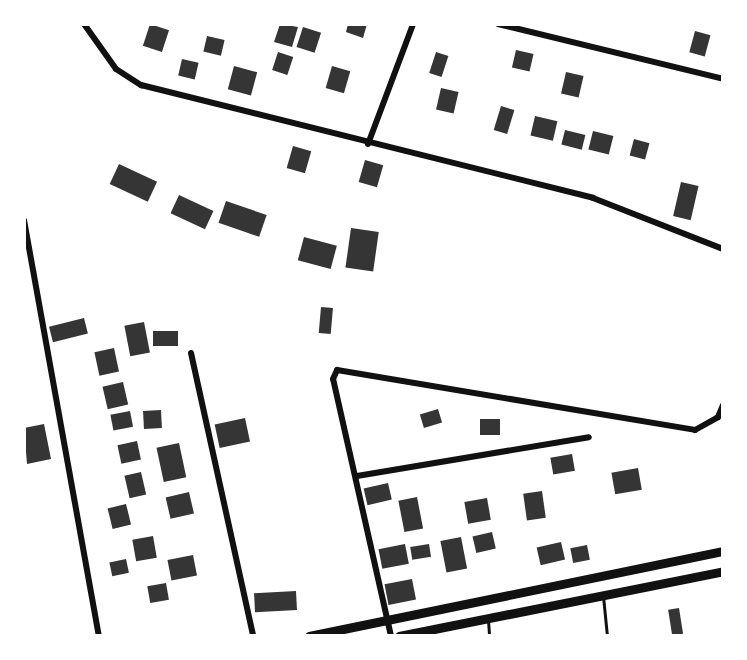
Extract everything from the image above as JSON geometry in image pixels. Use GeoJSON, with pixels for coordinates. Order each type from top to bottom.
{"type":"FeatureCollection","features":[{"type":"Feature","properties":{"kind":"main road"},"geometry":{"type":"LineString","coordinates":[[309,636],[385,617],[723,551]]}},
{"type":"Feature","properties":{"kind":"main road"},"geometry":{"type":"LineString","coordinates":[[399,636],[723,571]]}},
{"type":"Feature","properties":{"kind":"street"},"geometry":{"type":"LineString","coordinates":[[84,24],[116,69],[141,85],[593,198],[723,249]]}},
{"type":"Feature","properties":{"kind":"street"},"geometry":{"type":"LineString","coordinates":[[368,144],[413,24]]}},
{"type":"Feature","properties":{"kind":"street"},"geometry":{"type":"LineString","coordinates":[[498,24],[723,79]]}},
{"type":"Feature","properties":{"kind":"street"},"geometry":{"type":"LineString","coordinates":[[24,220],[99,636]]}},
{"type":"Feature","properties":{"kind":"street"},"geometry":{"type":"LineString","coordinates":[[191,353],[253,636]]}},
{"type":"Feature","properties":{"kind":"street"},"geometry":{"type":"LineString","coordinates":[[391,636],[333,379],[343,367],[695,430],[718,417],[723,405]]}},
{"type":"Feature","properties":{"kind":"street"},"geometry":{"type":"LineString","coordinates":[[357,476],[589,437]]}},
{"type":"Feature","properties":{"kind":"lane"},"geometry":{"type":"LineString","coordinates":[[603,596],[607,636]]}},
{"type":"Feature","properties":{"kind":"lane"},"geometry":{"type":"LineString","coordinates":[[488,620],[489,636]]}},
{"type":"Feature","properties":{"kind":"building"},"geometry":{"type":"Polygon","coordinates":[[[150,24],[169,30],[162,52],[143,46],[150,24]]]}},
{"type":"Feature","properties":{"kind":"building"},"geometry":{"type":"Polygon","coordinates":[[[280,24],[298,27],[292,47],[274,42],[280,24]]]}},
{"type":"Feature","properties":{"kind":"building"},"geometry":{"type":"Polygon","coordinates":[[[348,24],[367,24],[363,38],[346,32],[348,24]]]}},
{"type":"Feature","properties":{"kind":"building"},"geometry":{"type":"Polygon","coordinates":[[[303,27],[321,33],[315,53],[297,47],[303,27]]]}},
{"type":"Feature","properties":{"kind":"building"},"geometry":{"type":"Polygon","coordinates":[[[695,31],[710,35],[705,56],[689,52],[695,31]]]}},
{"type":"Feature","properties":{"kind":"building"},"geometry":{"type":"Polygon","coordinates":[[[207,36],[225,40],[221,56],[203,52],[207,36]]]}},
{"type":"Feature","properties":{"kind":"building"},"geometry":{"type":"Polygon","coordinates":[[[516,50],[534,54],[529,72],[512,68],[516,50]]]}},
{"type":"Feature","properties":{"kind":"building"},"geometry":{"type":"Polygon","coordinates":[[[278,52],[293,57],[287,75],[272,70],[278,52]]]}},
{"type":"Feature","properties":{"kind":"building"},"geometry":{"type":"Polygon","coordinates":[[[436,52],[448,56],[442,77],[429,73],[436,52]]]}},
{"type":"Feature","properties":{"kind":"building"},"geometry":{"type":"Polygon","coordinates":[[[182,59],[199,63],[195,79],[178,76],[182,59]]]}},
{"type":"Feature","properties":{"kind":"building"},"geometry":{"type":"Polygon","coordinates":[[[234,66],[257,72],[251,95],[228,89],[234,66]]]}},
{"type":"Feature","properties":{"kind":"building"},"geometry":{"type":"Polygon","coordinates":[[[332,66],[350,71],[344,93],[326,88],[332,66]]]}},
{"type":"Feature","properties":{"kind":"building"},"geometry":{"type":"Polygon","coordinates":[[[566,72],[584,76],[579,97],[561,93],[566,72]]]}},
{"type":"Feature","properties":{"kind":"building"},"geometry":{"type":"Polygon","coordinates":[[[441,88],[459,92],[454,113],[436,109],[441,88]]]}},
{"type":"Feature","properties":{"kind":"building"},"geometry":{"type":"Polygon","coordinates":[[[501,106],[514,110],[507,134],[494,130],[501,106]]]}},
{"type":"Feature","properties":{"kind":"building"},"geometry":{"type":"Polygon","coordinates":[[[535,116],[557,121],[553,141],[531,135],[535,116]]]}},
{"type":"Feature","properties":{"kind":"building"},"geometry":{"type":"Polygon","coordinates":[[[565,130],[585,135],[582,150],[561,145],[565,130]]]}},
{"type":"Feature","properties":{"kind":"building"},"geometry":{"type":"Polygon","coordinates":[[[593,131],[613,136],[609,155],[588,149],[593,131]]]}},
{"type":"Feature","properties":{"kind":"building"},"geometry":{"type":"Polygon","coordinates":[[[634,139],[649,143],[645,160],[630,155],[634,139]]]}},
{"type":"Feature","properties":{"kind":"building"},"geometry":{"type":"Polygon","coordinates":[[[293,146],[311,151],[305,173],[287,168],[293,146]]]}},
{"type":"Feature","properties":{"kind":"building"},"geometry":{"type":"Polygon","coordinates":[[[365,160],[383,165],[377,187],[359,182],[365,160]]]}},
{"type":"Feature","properties":{"kind":"building"},"geometry":{"type":"Polygon","coordinates":[[[119,164],[157,182],[148,202],[110,184],[119,164]]]}},
{"type":"Feature","properties":{"kind":"building"},"geometry":{"type":"Polygon","coordinates":[[[681,182],[699,186],[691,220],[673,216],[681,182]]]}},
{"type":"Feature","properties":{"kind":"building"},"geometry":{"type":"Polygon","coordinates":[[[179,195],[213,211],[205,229],[171,213],[179,195]]]}},
{"type":"Feature","properties":{"kind":"building"},"geometry":{"type":"Polygon","coordinates":[[[226,201],[267,215],[259,237],[219,223],[226,201]]]}},
{"type":"Feature","properties":{"kind":"building"},"geometry":{"type":"Polygon","coordinates":[[[351,228],[379,232],[373,272],[345,268],[351,228]]]}},
{"type":"Feature","properties":{"kind":"building"},"geometry":{"type":"Polygon","coordinates":[[[304,237],[337,246],[331,269],[298,260],[304,237]]]}},
{"type":"Feature","properties":{"kind":"building"},"geometry":{"type":"Polygon","coordinates":[[[321,307],[333,308],[331,334],[319,333],[321,307]]]}},
{"type":"Feature","properties":{"kind":"building"},"geometry":{"type":"Polygon","coordinates":[[[84,318],[88,334],[53,342],[49,327],[84,318]]]}},
{"type":"Feature","properties":{"kind":"building"},"geometry":{"type":"Polygon","coordinates":[[[144,322],[150,352],[130,356],[124,326],[144,322]]]}},
{"type":"Feature","properties":{"kind":"building"},"geometry":{"type":"Polygon","coordinates":[[[153,331],[178,331],[178,346],[153,346],[153,331]]]}},
{"type":"Feature","properties":{"kind":"building"},"geometry":{"type":"Polygon","coordinates":[[[114,348],[119,371],[99,376],[94,352],[114,348]]]}},
{"type":"Feature","properties":{"kind":"building"},"geometry":{"type":"Polygon","coordinates":[[[123,382],[128,404],[108,409],[103,387],[123,382]]]}},
{"type":"Feature","properties":{"kind":"building"},"geometry":{"type":"Polygon","coordinates":[[[438,409],[442,422],[424,428],[420,415],[438,409]]]}},
{"type":"Feature","properties":{"kind":"building"},"geometry":{"type":"Polygon","coordinates":[[[161,410],[162,428],[144,429],[143,411],[161,410]]]}},
{"type":"Feature","properties":{"kind":"building"},"geometry":{"type":"Polygon","coordinates":[[[130,411],[133,427],[113,431],[110,415],[130,411]]]}},
{"type":"Feature","properties":{"kind":"building"},"geometry":{"type":"Polygon","coordinates":[[[245,418],[250,441],[220,448],[215,424],[245,418]]]}},
{"type":"Feature","properties":{"kind":"building"},"geometry":{"type":"Polygon","coordinates":[[[480,419],[500,419],[500,435],[480,435],[480,419]]]}},
{"type":"Feature","properties":{"kind":"building"},"geometry":{"type":"Polygon","coordinates":[[[44,424],[51,459],[27,464],[24,428],[44,424]]]}},
{"type":"Feature","properties":{"kind":"building"},"geometry":{"type":"Polygon","coordinates":[[[137,441],[141,460],[121,464],[117,445],[137,441]]]}},
{"type":"Feature","properties":{"kind":"building"},"geometry":{"type":"Polygon","coordinates":[[[179,443],[186,477],[164,482],[157,448],[179,443]]]}},
{"type":"Feature","properties":{"kind":"building"},"geometry":{"type":"Polygon","coordinates":[[[572,454],[575,471],[553,475],[550,458],[572,454]]]}},
{"type":"Feature","properties":{"kind":"building"},"geometry":{"type":"Polygon","coordinates":[[[638,468],[642,490],[615,494],[611,473],[638,468]]]}},
{"type":"Feature","properties":{"kind":"building"},"geometry":{"type":"Polygon","coordinates":[[[141,472],[146,494],[130,498],[124,476],[141,472]]]}},
{"type":"Feature","properties":{"kind":"building"},"geometry":{"type":"Polygon","coordinates":[[[388,483],[392,500],[367,505],[364,489],[388,483]]]}},
{"type":"Feature","properties":{"kind":"building"},"geometry":{"type":"Polygon","coordinates":[[[542,491],[546,518],[527,520],[523,494],[542,491]]]}},
{"type":"Feature","properties":{"kind":"building"},"geometry":{"type":"Polygon","coordinates":[[[189,492],[194,513],[171,519],[166,497],[189,492]]]}},
{"type":"Feature","properties":{"kind":"building"},"geometry":{"type":"Polygon","coordinates":[[[417,497],[423,528],[404,532],[398,501],[417,497]]]}},
{"type":"Feature","properties":{"kind":"building"},"geometry":{"type":"Polygon","coordinates":[[[487,498],[491,520],[468,524],[464,502],[487,498]]]}},
{"type":"Feature","properties":{"kind":"building"},"geometry":{"type":"Polygon","coordinates":[[[126,504],[131,524],[113,529],[108,509],[126,504]]]}},
{"type":"Feature","properties":{"kind":"building"},"geometry":{"type":"Polygon","coordinates":[[[492,532],[496,549],[476,553],[473,536],[492,532]]]}},
{"type":"Feature","properties":{"kind":"building"},"geometry":{"type":"Polygon","coordinates":[[[153,536],[157,558],[136,561],[132,540],[153,536]]]}},
{"type":"Feature","properties":{"kind":"building"},"geometry":{"type":"Polygon","coordinates":[[[461,537],[467,568],[446,572],[440,541],[461,537]]]}},
{"type":"Feature","properties":{"kind":"building"},"geometry":{"type":"Polygon","coordinates":[[[561,542],[565,560],[541,565],[537,548],[561,542]]]}},
{"type":"Feature","properties":{"kind":"building"},"geometry":{"type":"Polygon","coordinates":[[[405,544],[409,564],[382,569],[378,549],[405,544]]]}},
{"type":"Feature","properties":{"kind":"building"},"geometry":{"type":"Polygon","coordinates":[[[429,544],[431,557],[412,560],[410,547],[429,544]]]}},
{"type":"Feature","properties":{"kind":"building"},"geometry":{"type":"Polygon","coordinates":[[[587,545],[590,560],[573,563],[570,548],[587,545]]]}},
{"type":"Feature","properties":{"kind":"building"},"geometry":{"type":"Polygon","coordinates":[[[193,555],[197,576],[171,581],[167,560],[193,555]]]}},
{"type":"Feature","properties":{"kind":"building"},"geometry":{"type":"Polygon","coordinates":[[[126,559],[129,573],[112,576],[109,563],[126,559]]]}},
{"type":"Feature","properties":{"kind":"building"},"geometry":{"type":"Polygon","coordinates":[[[412,579],[416,600],[389,605],[385,584],[412,579]]]}},
{"type":"Feature","properties":{"kind":"building"},"geometry":{"type":"Polygon","coordinates":[[[166,583],[169,600],[150,603],[147,586],[166,583]]]}},
{"type":"Feature","properties":{"kind":"building"},"geometry":{"type":"Polygon","coordinates":[[[296,591],[297,610],[255,612],[254,593],[296,591]]]}},
{"type":"Feature","properties":{"kind":"building"},"geometry":{"type":"Polygon","coordinates":[[[679,608],[683,634],[672,635],[668,610],[679,608]]]}}]}
